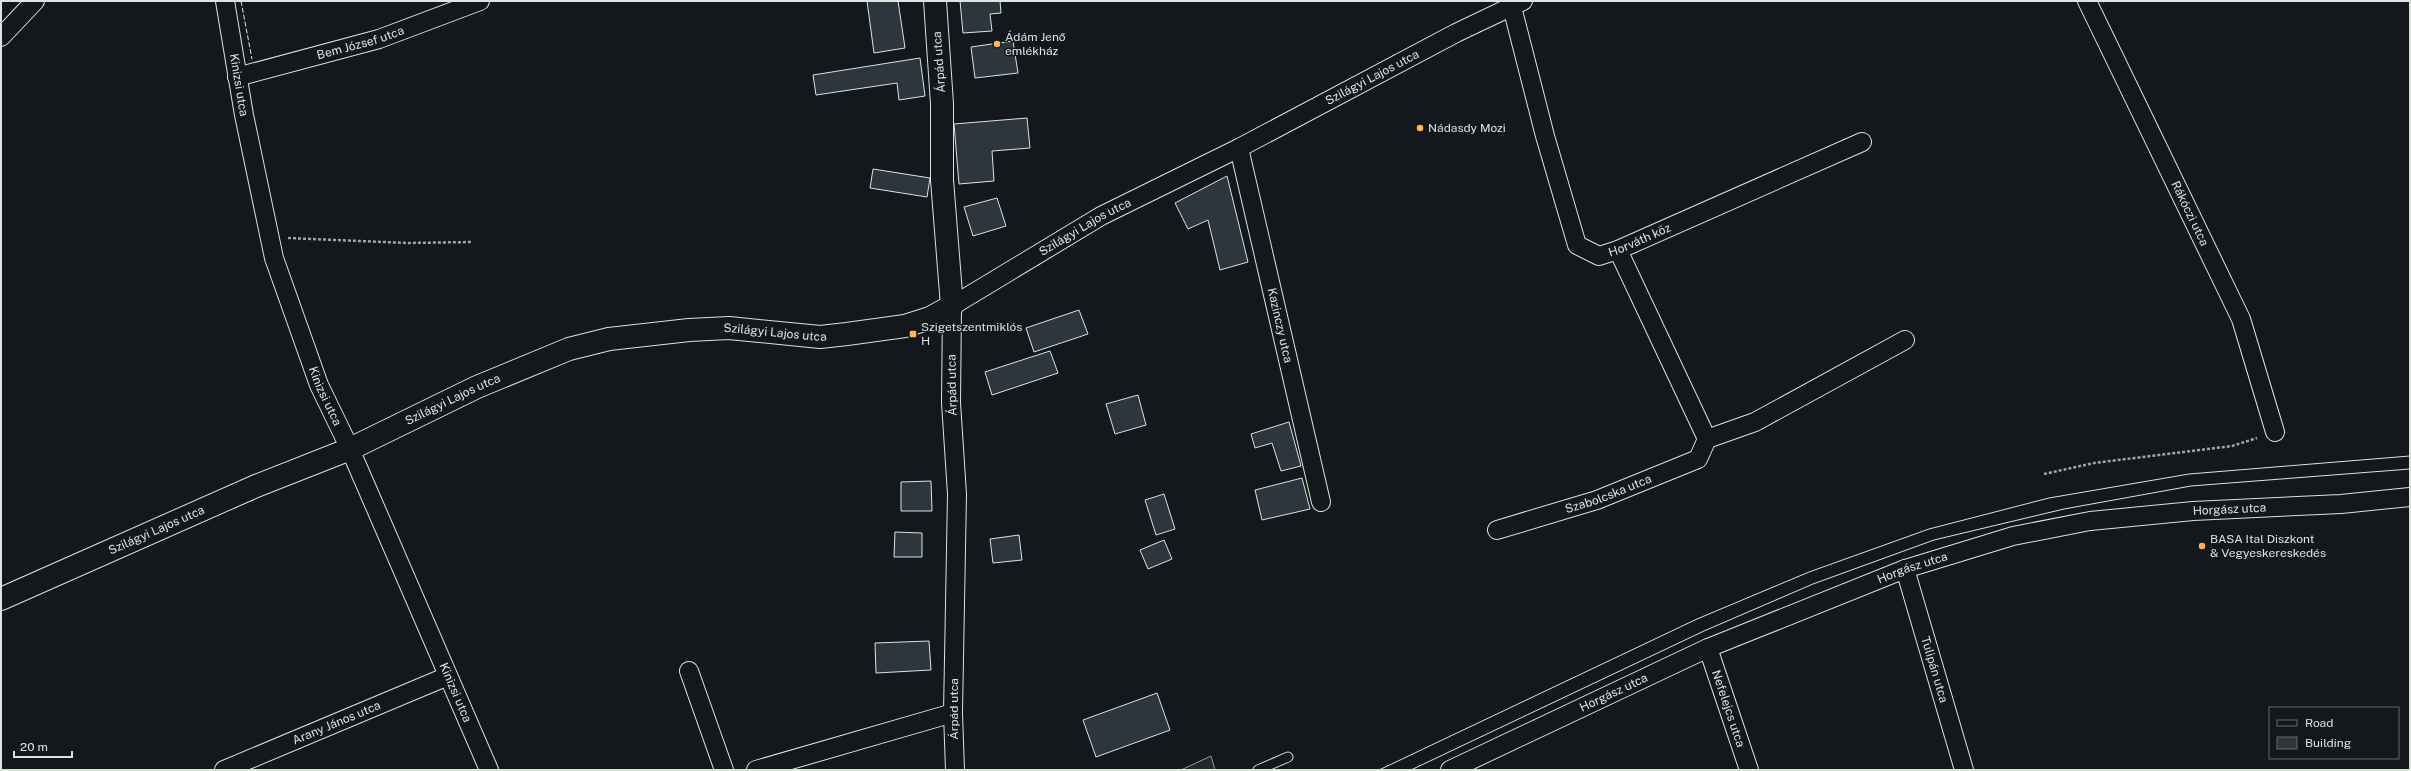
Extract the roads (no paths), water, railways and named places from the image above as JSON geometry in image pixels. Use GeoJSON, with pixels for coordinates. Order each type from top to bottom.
{"type":"FeatureCollection","features":[{"type":"Feature","properties":{"kind":"street"},"geometry":{"type":"LineString","coordinates":[[1,37],[35,1]]}},
{"type":"Feature","properties":{"kind":"street","name":"Kinizsi utca"},"geometry":{"type":"LineString","coordinates":[[225,1],[237,77],[274,258],[319,385],[350,449],[489,770]]}},
{"type":"Feature","properties":{"kind":"street","name":"Bem József utca"},"geometry":{"type":"LineString","coordinates":[[237,77],[379,39],[480,1]]}},
{"type":"Feature","properties":{"kind":"street","name":"Árpád utca"},"geometry":{"type":"LineString","coordinates":[[935,1],[942,104],[942,180],[952,306],[950,403],[957,494],[953,713],[955,770]]}},
{"type":"Feature","properties":{"kind":"street","name":"Rákóczi utca"},"geometry":{"type":"LineString","coordinates":[[2087,1],[2241,319],[2275,432]]}},
{"type":"Feature","properties":{"kind":"street","name":"Szilágyi Lajos utca"},"geometry":{"type":"LineString","coordinates":[[1,599],[256,486],[350,449],[400,423],[532,363],[569,349],[609,339],[654,332],[729,328],[820,337],[905,326],[930,318],[1100,216],[1239,148],[1456,33],[1518,4]]}},
{"type":"Feature","properties":{"kind":"street","name":"Horváth köz"},"geometry":{"type":"LineString","coordinates":[[1518,4],[1545,136],[1577,246],[1599,256],[1618,250],[1862,142]]}},
{"type":"Feature","properties":{"kind":"street","name":"Kazinczy utca"},"geometry":{"type":"LineString","coordinates":[[1239,148],[1321,502]]}},
{"type":"Feature","properties":{"kind":"street"},"geometry":{"type":"LineString","coordinates":[[1618,250],[1707,439],[1755,422],[1905,340]]}},
{"type":"Feature","properties":{"kind":"street","name":"Szabolcska utca"},"geometry":{"type":"LineString","coordinates":[[1496,530],[1597,500],[1698,459],[1707,439]]}},
{"type":"Feature","properties":{"kind":"street","name":"Horgász utca"},"geometry":{"type":"LineString","coordinates":[[1450,770],[1708,648],[1905,569],[2013,536],[2090,520],[2192,511],[2341,504],[2410,497]]}},
{"type":"Feature","properties":{"kind":"street","name":"Tulipán utca"},"geometry":{"type":"LineString","coordinates":[[1905,569],[1964,770]]}},
{"type":"Feature","properties":{"kind":"street","name":"Nefelejcs utca"},"geometry":{"type":"LineString","coordinates":[[1708,648],[1749,770]]}},
{"type":"Feature","properties":{"kind":"street"},"geometry":{"type":"LineString","coordinates":[[689,671],[724,770]]}},
{"type":"Feature","properties":{"kind":"street","name":"Arany János utca"},"geometry":{"type":"LineString","coordinates":[[224,770],[448,676]]}},
{"type":"Feature","properties":{"kind":"street"},"geometry":{"type":"LineString","coordinates":[[756,770],[953,713]]}},
{"type":"Feature","properties":{"kind":"lane"},"geometry":{"type":"LineString","coordinates":[[1258,770],[1288,757]]}},
{"type":"Feature","properties":{"kind":"tram line"},"geometry":{"type":"LineString","coordinates":[[1379,770],[1697,619],[1809,572],[1929,529],[2049,498],[2189,474],[2410,456]]}},
{"type":"Feature","properties":{"kind":"tram line"},"geometry":{"type":"LineString","coordinates":[[1411,770],[1704,631],[1813,584],[1934,540],[2064,509],[2191,486],[2410,469]]}},
{"type":"Feature","properties":{"kind":"place","name":"Ádám Jenő emlékház"},"geometry":{"type":"Point","coordinates":[997,44]}},
{"type":"Feature","properties":{"kind":"place","name":"Nádasdy Mozi"},"geometry":{"type":"Point","coordinates":[1420,128]}},
{"type":"Feature","properties":{"kind":"place","name":"Szigetszentmiklós H"},"geometry":{"type":"Point","coordinates":[913,334]}},
{"type":"Feature","properties":{"kind":"place","name":"BASA Ital Diszkont & Vegyeskereskedés"},"geometry":{"type":"Point","coordinates":[2202,546]}}]}
